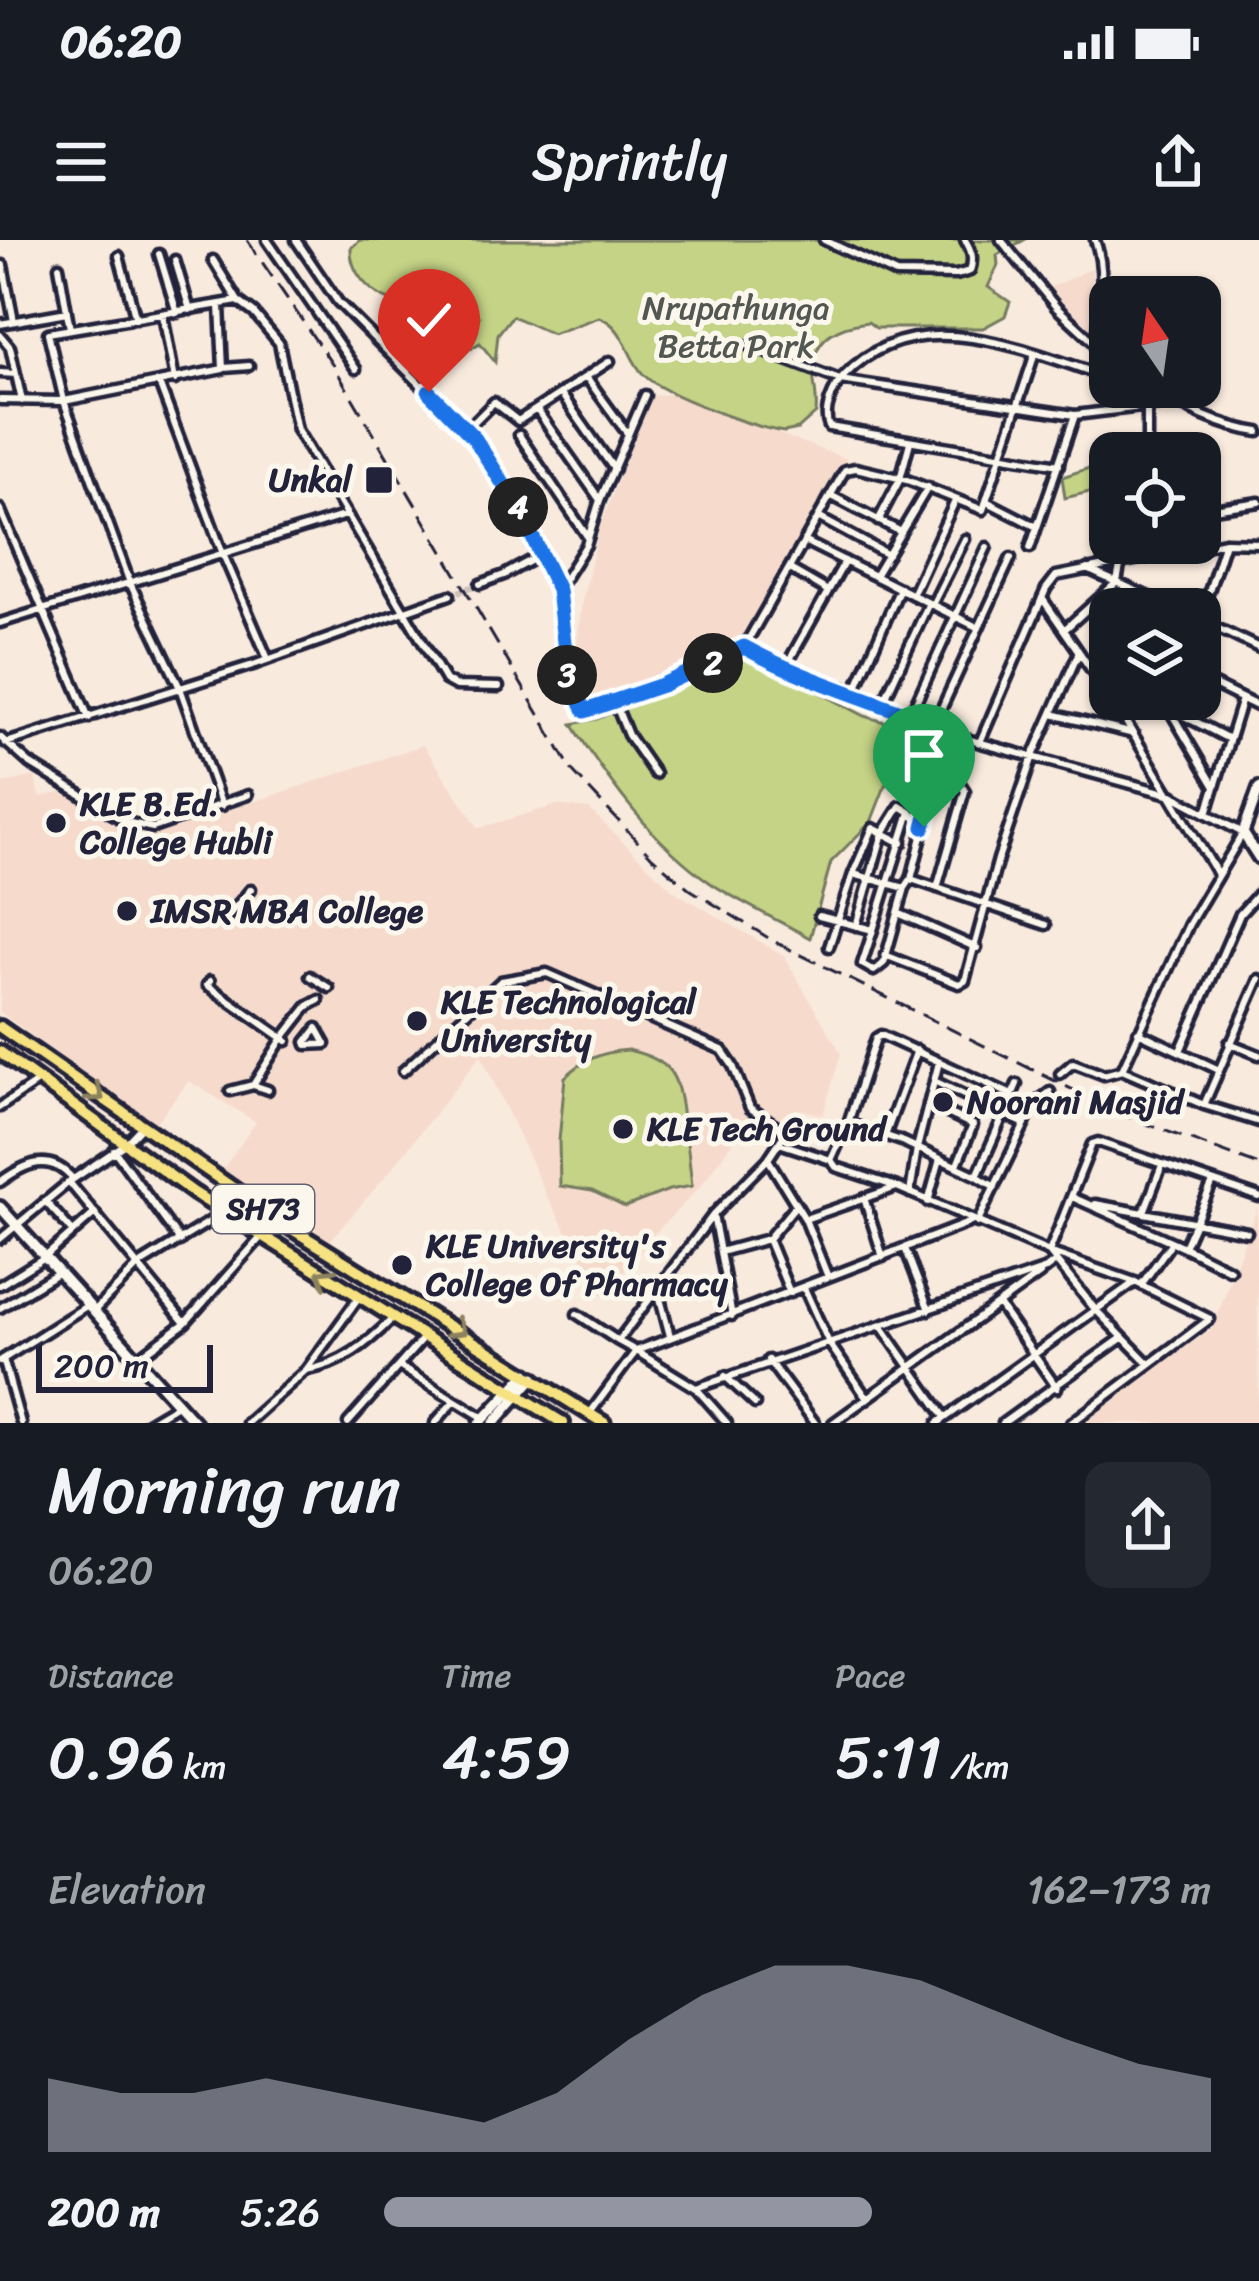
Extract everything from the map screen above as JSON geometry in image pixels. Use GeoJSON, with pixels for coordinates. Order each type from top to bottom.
{"type":"FeatureCollection","features":[{"type":"Feature","properties":{"kind":"main road"},"geometry":{"type":"LineString","coordinates":[[1259,788],[1243,833],[1259,859]]}},
{"type":"Feature","properties":{"kind":"main road","name":"SH73"},"geometry":{"type":"LineString","coordinates":[[0,1027],[308,1239],[604,1423]]}},
{"type":"Feature","properties":{"kind":"main road","name":"SH73"},"geometry":{"type":"LineString","coordinates":[[0,1052],[118,1145],[563,1423]]}},
{"type":"Feature","properties":{"kind":"main road"},"geometry":{"type":"LineString","coordinates":[[0,1207],[195,1423]]}},
{"type":"Feature","properties":{"kind":"main road"},"geometry":{"type":"LineString","coordinates":[[487,1422],[531,1375]]}},
{"type":"Feature","properties":{"kind":"street"},"geometry":{"type":"LineString","coordinates":[[267,240],[356,369]]}},
{"type":"Feature","properties":{"kind":"street"},"geometry":{"type":"LineString","coordinates":[[296,240],[347,313],[466,430],[519,509],[558,590],[563,656],[576,696],[587,712],[744,647],[841,472],[850,468],[900,478],[980,512],[988,502],[1035,353]]}},
{"type":"Feature","properties":{"kind":"street"},"geometry":{"type":"LineString","coordinates":[[824,240],[896,274],[956,275],[970,271],[972,250],[965,240]]}},
{"type":"Feature","properties":{"kind":"street"},"geometry":{"type":"LineString","coordinates":[[1001,240],[1089,340]]}},
{"type":"Feature","properties":{"kind":"street"},"geometry":{"type":"LineString","coordinates":[[1095,240],[1100,276]]}},
{"type":"Feature","properties":{"kind":"street"},"geometry":{"type":"LineString","coordinates":[[159,254],[177,313]]}},
{"type":"Feature","properties":{"kind":"street"},"geometry":{"type":"LineString","coordinates":[[119,256],[136,320]]}},
{"type":"Feature","properties":{"kind":"street"},"geometry":{"type":"LineString","coordinates":[[175,260],[190,310]]}},
{"type":"Feature","properties":{"kind":"street"},"geometry":{"type":"LineString","coordinates":[[213,260],[238,302],[279,343],[296,430],[447,682],[499,687]]}},
{"type":"Feature","properties":{"kind":"street"},"geometry":{"type":"LineString","coordinates":[[3,265],[14,321]]}},
{"type":"Feature","properties":{"kind":"street"},"geometry":{"type":"LineString","coordinates":[[59,266],[70,329]]}},
{"type":"Feature","properties":{"kind":"street"},"geometry":{"type":"LineString","coordinates":[[222,806],[180,688],[130,583],[64,400],[47,334],[238,302]]}},
{"type":"Feature","properties":{"kind":"street"},"geometry":{"type":"LineString","coordinates":[[220,305],[224,368]]}},
{"type":"Feature","properties":{"kind":"street"},"geometry":{"type":"LineString","coordinates":[[0,324],[68,312]]}},
{"type":"Feature","properties":{"kind":"street"},"geometry":{"type":"LineString","coordinates":[[163,315],[176,380]]}},
{"type":"Feature","properties":{"kind":"street"},"geometry":{"type":"LineString","coordinates":[[1059,465],[827,425],[826,415],[840,380],[872,352],[926,334],[967,336],[1089,371]]}},
{"type":"Feature","properties":{"kind":"street"},"geometry":{"type":"LineString","coordinates":[[0,335],[8,343],[22,401]]}},
{"type":"Feature","properties":{"kind":"street"},"geometry":{"type":"LineString","coordinates":[[749,346],[840,380],[1075,415],[1132,408]]}},
{"type":"Feature","properties":{"kind":"street"},"geometry":{"type":"LineString","coordinates":[[466,430],[494,403],[515,422],[610,361]]}},
{"type":"Feature","properties":{"kind":"street"},"geometry":{"type":"LineString","coordinates":[[0,400],[64,400],[249,366]]}},
{"type":"Feature","properties":{"kind":"street"},"geometry":{"type":"LineString","coordinates":[[0,373],[16,374]]}},
{"type":"Feature","properties":{"kind":"street"},"geometry":{"type":"LineString","coordinates":[[586,378],[628,434]]}},
{"type":"Feature","properties":{"kind":"street"},"geometry":{"type":"LineString","coordinates":[[159,383],[268,659]]}},
{"type":"Feature","properties":{"kind":"street"},"geometry":{"type":"LineString","coordinates":[[562,394],[614,470]]}},
{"type":"Feature","properties":{"kind":"street"},"geometry":{"type":"LineString","coordinates":[[558,590],[588,538],[645,395]]}},
{"type":"Feature","properties":{"kind":"street"},"geometry":{"type":"LineString","coordinates":[[1187,408],[1259,431]]}},
{"type":"Feature","properties":{"kind":"street"},"geometry":{"type":"LineString","coordinates":[[537,410],[600,500]]}},
{"type":"Feature","properties":{"kind":"street"},"geometry":{"type":"LineString","coordinates":[[1030,548],[1075,415]]}},
{"type":"Feature","properties":{"kind":"street"},"geometry":{"type":"LineString","coordinates":[[519,435],[588,538]]}},
{"type":"Feature","properties":{"kind":"street"},"geometry":{"type":"LineString","coordinates":[[878,521],[900,478],[910,442]]}},
{"type":"Feature","properties":{"kind":"street"},"geometry":{"type":"LineString","coordinates":[[875,576],[928,487]]}},
{"type":"Feature","properties":{"kind":"street"},"geometry":{"type":"LineString","coordinates":[[830,495],[902,532]]}},
{"type":"Feature","properties":{"kind":"street"},"geometry":{"type":"LineString","coordinates":[[912,596],[955,501]]}},
{"type":"Feature","properties":{"kind":"street"},"geometry":{"type":"LineString","coordinates":[[988,502],[1037,527]]}},
{"type":"Feature","properties":{"kind":"street"},"geometry":{"type":"LineString","coordinates":[[1221,508],[1259,502]]}},
{"type":"Feature","properties":{"kind":"street"},"geometry":{"type":"LineString","coordinates":[[0,509],[89,718]]}},
{"type":"Feature","properties":{"kind":"street"},"geometry":{"type":"LineString","coordinates":[[0,623],[346,515]]}},
{"type":"Feature","properties":{"kind":"street"},"geometry":{"type":"LineString","coordinates":[[817,517],[888,555]]}},
{"type":"Feature","properties":{"kind":"street"},"geometry":{"type":"LineString","coordinates":[[883,703],[965,539]]}},
{"type":"Feature","properties":{"kind":"street"},"geometry":{"type":"LineString","coordinates":[[804,541],[979,628]]}},
{"type":"Feature","properties":{"kind":"street"},"geometry":{"type":"LineString","coordinates":[[1210,588],[1225,542]]}},
{"type":"Feature","properties":{"kind":"street"},"geometry":{"type":"LineString","coordinates":[[1221,543],[1259,543]]}},
{"type":"Feature","properties":{"kind":"street"},"geometry":{"type":"LineString","coordinates":[[910,715],[986,547]]}},
{"type":"Feature","properties":{"kind":"street"},"geometry":{"type":"LineString","coordinates":[[480,584],[541,555]]}},
{"type":"Feature","properties":{"kind":"street"},"geometry":{"type":"LineString","coordinates":[[934,725],[1011,557]]}},
{"type":"Feature","properties":{"kind":"street"},"geometry":{"type":"LineString","coordinates":[[784,669],[845,561]]}},
{"type":"Feature","properties":{"kind":"street"},"geometry":{"type":"LineString","coordinates":[[980,742],[1056,576],[1102,564]]}},
{"type":"Feature","properties":{"kind":"street"},"geometry":{"type":"LineString","coordinates":[[1064,630],[1117,582],[1120,564]]}},
{"type":"Feature","properties":{"kind":"street"},"geometry":{"type":"LineString","coordinates":[[788,568],[828,591]]}},
{"type":"Feature","properties":{"kind":"street"},"geometry":{"type":"LineString","coordinates":[[1084,568],[1130,588]]}},
{"type":"Feature","properties":{"kind":"street"},"geometry":{"type":"LineString","coordinates":[[855,692],[900,588]]}},
{"type":"Feature","properties":{"kind":"street"},"geometry":{"type":"LineString","coordinates":[[3,740],[89,718],[450,595]]}},
{"type":"Feature","properties":{"kind":"street"},"geometry":{"type":"LineString","coordinates":[[1042,598],[1089,666]]}},
{"type":"Feature","properties":{"kind":"street"},"geometry":{"type":"LineString","coordinates":[[1221,629],[1258,645]]}},
{"type":"Feature","properties":{"kind":"street"},"geometry":{"type":"LineString","coordinates":[[744,647],[784,669],[855,692],[949,732],[1172,795],[1243,833],[1216,873],[1122,1070]]}},
{"type":"Feature","properties":{"kind":"street"},"geometry":{"type":"LineString","coordinates":[[885,955],[962,984],[977,948],[1033,756],[1079,652]]}},
{"type":"Feature","properties":{"kind":"street"},"geometry":{"type":"LineString","coordinates":[[1221,688],[1259,707]]}},
{"type":"Feature","properties":{"kind":"street"},"geometry":{"type":"LineString","coordinates":[[1207,813],[1242,699]]}},
{"type":"Feature","properties":{"kind":"street"},"geometry":{"type":"LineString","coordinates":[[615,703],[628,735],[656,774]]}},
{"type":"Feature","properties":{"kind":"street"},"geometry":{"type":"LineString","coordinates":[[1052,714],[1134,734]]}},
{"type":"Feature","properties":{"kind":"street"},"geometry":{"type":"LineString","coordinates":[[1125,720],[1216,873]]}},
{"type":"Feature","properties":{"kind":"street"},"geometry":{"type":"LineString","coordinates":[[1175,720],[1215,787]]}},
{"type":"Feature","properties":{"kind":"street"},"geometry":{"type":"LineString","coordinates":[[1192,720],[1229,739]]}},
{"type":"Feature","properties":{"kind":"street"},"geometry":{"type":"LineString","coordinates":[[910,812],[862,966],[874,971],[884,963],[911,878],[949,732]]}},
{"type":"Feature","properties":{"kind":"street"},"geometry":{"type":"LineString","coordinates":[[3,740],[29,763],[134,826],[153,828],[248,795]]}},
{"type":"Feature","properties":{"kind":"street"},"geometry":{"type":"LineString","coordinates":[[936,781],[961,785],[965,791],[937,888]]}},
{"type":"Feature","properties":{"kind":"street"},"geometry":{"type":"LineString","coordinates":[[856,926],[883,832],[900,806],[924,827]]}},
{"type":"Feature","properties":{"kind":"street"},"geometry":{"type":"LineString","coordinates":[[829,947],[872,829],[902,843]]}},
{"type":"Feature","properties":{"kind":"street"},"geometry":{"type":"LineString","coordinates":[[853,874],[905,888]]}},
{"type":"Feature","properties":{"kind":"street"},"geometry":{"type":"LineString","coordinates":[[911,878],[1046,925]]}},
{"type":"Feature","properties":{"kind":"street"},"geometry":{"type":"LineString","coordinates":[[222,923],[250,889]]}},
{"type":"Feature","properties":{"kind":"street"},"geometry":{"type":"LineString","coordinates":[[1180,1051],[1234,927],[1259,893]]}},
{"type":"Feature","properties":{"kind":"street"},"geometry":{"type":"LineString","coordinates":[[897,913],[977,948]]}},
{"type":"Feature","properties":{"kind":"street"},"geometry":{"type":"LineString","coordinates":[[819,916],[873,930]]}},
{"type":"Feature","properties":{"kind":"street"},"geometry":{"type":"LineString","coordinates":[[403,1071],[501,981],[547,973],[722,1051],[750,1108],[786,1132],[768,1159],[713,1215],[618,1341]]}},
{"type":"Feature","properties":{"kind":"street"},"geometry":{"type":"LineString","coordinates":[[310,976],[329,988]]}},
{"type":"Feature","properties":{"kind":"street"},"geometry":{"type":"LineString","coordinates":[[1204,1105],[1259,979]]}},
{"type":"Feature","properties":{"kind":"street"},"geometry":{"type":"LineString","coordinates":[[210,981],[207,985],[284,1039]]}},
{"type":"Feature","properties":{"kind":"street"},"geometry":{"type":"LineString","coordinates":[[253,1085],[308,1006],[319,1000]]}},
{"type":"Feature","properties":{"kind":"street"},"geometry":{"type":"LineString","coordinates":[[1138,1032],[1219,1070]]}},
{"type":"Feature","properties":{"kind":"street"},"geometry":{"type":"LineString","coordinates":[[831,1160],[876,1037],[885,1034],[1012,1095]]}},
{"type":"Feature","properties":{"kind":"street"},"geometry":{"type":"LineString","coordinates":[[1229,1043],[1259,1055]]}},
{"type":"Feature","properties":{"kind":"street"},"geometry":{"type":"LineString","coordinates":[[885,1136],[917,1051]]}},
{"type":"Feature","properties":{"kind":"street"},"geometry":{"type":"LineString","coordinates":[[910,1193],[939,1062]]}},
{"type":"Feature","properties":{"kind":"street"},"geometry":{"type":"LineString","coordinates":[[1060,1074],[1072,1063],[1103,1075],[1122,1070],[1204,1105],[1259,1122]]}},
{"type":"Feature","properties":{"kind":"street"},"geometry":{"type":"LineString","coordinates":[[0,1107],[40,1080]]}},
{"type":"Feature","properties":{"kind":"street"},"geometry":{"type":"LineString","coordinates":[[934,1081],[1024,1124]]}},
{"type":"Feature","properties":{"kind":"street"},"geometry":{"type":"LineString","coordinates":[[976,1176],[1017,1084]]}},
{"type":"Feature","properties":{"kind":"street"},"geometry":{"type":"LineString","coordinates":[[230,1090],[253,1085],[268,1090]]}},
{"type":"Feature","properties":{"kind":"street"},"geometry":{"type":"LineString","coordinates":[[589,1414],[636,1351],[974,1222],[1035,1103],[1050,1092]]}},
{"type":"Feature","properties":{"kind":"street"},"geometry":{"type":"LineString","coordinates":[[928,1104],[973,1124],[957,1166]]}},
{"type":"Feature","properties":{"kind":"street"},"geometry":{"type":"LineString","coordinates":[[848,1123],[917,1148],[995,1186]]}},
{"type":"Feature","properties":{"kind":"street"},"geometry":{"type":"LineString","coordinates":[[0,1239],[138,1124]]}},
{"type":"Feature","properties":{"kind":"street"},"geometry":{"type":"LineString","coordinates":[[1149,1364],[1094,1308],[1049,1252],[1091,1144],[1098,1142],[1259,1196]]}},
{"type":"Feature","properties":{"kind":"street"},"geometry":{"type":"LineString","coordinates":[[779,1143],[1138,1284],[1210,1319],[1071,1423]]}},
{"type":"Feature","properties":{"kind":"street"},"geometry":{"type":"LineString","coordinates":[[118,1145],[180,1240]]}},
{"type":"Feature","properties":{"kind":"street"},"geometry":{"type":"LineString","coordinates":[[928,1202],[940,1158]]}},
{"type":"Feature","properties":{"kind":"street"},"geometry":{"type":"LineString","coordinates":[[768,1159],[805,1219],[829,1278]]}},
{"type":"Feature","properties":{"kind":"street"},"geometry":{"type":"LineString","coordinates":[[0,1182],[19,1169],[51,1162],[60,1165],[185,1323]]}},
{"type":"Feature","properties":{"kind":"street"},"geometry":{"type":"LineString","coordinates":[[1144,1213],[1162,1166]]}},
{"type":"Feature","properties":{"kind":"street"},"geometry":{"type":"LineString","coordinates":[[1184,1247],[1212,1184]]}},
{"type":"Feature","properties":{"kind":"street"},"geometry":{"type":"LineString","coordinates":[[805,1219],[897,1187]]}},
{"type":"Feature","properties":{"kind":"street"},"geometry":{"type":"LineString","coordinates":[[1072,1197],[1230,1270]]}},
{"type":"Feature","properties":{"kind":"street"},"geometry":{"type":"LineString","coordinates":[[45,1201],[73,1232]]}},
{"type":"Feature","properties":{"kind":"street"},"geometry":{"type":"LineString","coordinates":[[865,1201],[883,1256]]}},
{"type":"Feature","properties":{"kind":"street"},"geometry":{"type":"LineString","coordinates":[[1086,1203],[1247,1232]]}},
{"type":"Feature","properties":{"kind":"street"},"geometry":{"type":"LineString","coordinates":[[720,1252],[768,1239],[796,1205]]}},
{"type":"Feature","properties":{"kind":"street"},"geometry":{"type":"LineString","coordinates":[[21,1423],[2,1360],[93,1307],[139,1265],[225,1212]]}},
{"type":"Feature","properties":{"kind":"street"},"geometry":{"type":"LineString","coordinates":[[0,1285],[45,1257],[95,1213]]}},
{"type":"Feature","properties":{"kind":"street"},"geometry":{"type":"LineString","coordinates":[[713,1215],[731,1316]]}},
{"type":"Feature","properties":{"kind":"street"},"geometry":{"type":"LineString","coordinates":[[138,1358],[185,1323],[262,1236]]}},
{"type":"Feature","properties":{"kind":"street"},"geometry":{"type":"LineString","coordinates":[[768,1239],[790,1293]]}},
{"type":"Feature","properties":{"kind":"street"},"geometry":{"type":"LineString","coordinates":[[882,1327],[942,1420],[1094,1308],[1138,1284],[1169,1246]]}},
{"type":"Feature","properties":{"kind":"street"},"geometry":{"type":"LineString","coordinates":[[905,1248],[929,1310]]}},
{"type":"Feature","properties":{"kind":"street"},"geometry":{"type":"LineString","coordinates":[[833,1423],[1054,1262]]}},
{"type":"Feature","properties":{"kind":"street"},"geometry":{"type":"LineString","coordinates":[[696,1388],[1046,1269]]}},
{"type":"Feature","properties":{"kind":"street"},"geometry":{"type":"LineString","coordinates":[[0,1308],[60,1272]]}},
{"type":"Feature","properties":{"kind":"street"},"geometry":{"type":"LineString","coordinates":[[657,1287],[670,1336]]}},
{"type":"Feature","properties":{"kind":"street"},"geometry":{"type":"LineString","coordinates":[[804,1288],[829,1342],[867,1398]]}},
{"type":"Feature","properties":{"kind":"street"},"geometry":{"type":"LineString","coordinates":[[247,1423],[306,1370],[359,1297]]}},
{"type":"Feature","properties":{"kind":"street"},"geometry":{"type":"LineString","coordinates":[[999,1305],[1057,1388]]}},
{"type":"Feature","properties":{"kind":"street"},"geometry":{"type":"LineString","coordinates":[[577,1314],[696,1388],[727,1423]]}},
{"type":"Feature","properties":{"kind":"street"},"geometry":{"type":"LineString","coordinates":[[306,1370],[330,1366],[393,1318]]}},
{"type":"Feature","properties":{"kind":"street"},"geometry":{"type":"LineString","coordinates":[[348,1423],[424,1336]]}},
{"type":"Feature","properties":{"kind":"street"},"geometry":{"type":"LineString","coordinates":[[1003,1423],[1122,1338]]}},
{"type":"Feature","properties":{"kind":"street"},"geometry":{"type":"LineString","coordinates":[[768,1360],[814,1423]]}},
{"type":"Feature","properties":{"kind":"street"},"geometry":{"type":"LineString","coordinates":[[400,1367],[487,1422]]}},
{"type":"Feature","properties":{"kind":"street"},"geometry":{"type":"LineString","coordinates":[[725,1376],[755,1404]]}},
{"type":"Feature","properties":{"kind":"street"},"geometry":{"type":"LineString","coordinates":[[435,1423],[454,1401]]}},
{"type":"Feature","properties":{"kind":"street"},"geometry":{"type":"LineString","coordinates":[[147,1423],[178,1404]]}},
{"type":"Feature","properties":{"kind":"shaded area"},"geometry":{"type":"Polygon","coordinates":[[[1092,268],[1089,335],[1085,334],[1047,289],[1092,268]]]}},
{"type":"Feature","properties":{"kind":"shaded area"},"geometry":{"type":"Polygon","coordinates":[[[671,394],[847,459],[741,646],[595,706],[574,666],[582,601],[599,530],[650,396],[671,394]]]}},
{"type":"Feature","properties":{"kind":"shaded area","name":"KLE Technological University"},"geometry":{"type":"Polygon","coordinates":[[[423,745],[479,828],[557,805],[589,809],[674,891],[784,956],[841,1053],[823,1115],[803,1110],[795,1137],[756,1110],[700,1187],[651,1237],[604,1297],[547,1197],[481,1055],[330,1241],[222,1170],[256,1122],[189,1081],[153,1126],[0,1012],[0,784],[35,776],[39,797],[66,792],[138,841],[423,745]]]}},
{"type":"Feature","properties":{"kind":"shaded area"},"geometry":{"type":"Polygon","coordinates":[[[1257,1208],[1259,1423],[1078,1423],[1212,1329],[1257,1208]]]}},
{"type":"Feature","properties":{"kind":"green space","name":"Nrupathunga Betta Park"},"geometry":{"type":"Polygon","coordinates":[[[360,240],[1024,240],[997,255],[998,265],[988,287],[1010,302],[1005,316],[983,328],[876,328],[868,322],[840,329],[825,339],[815,355],[816,413],[798,429],[784,432],[711,410],[654,383],[638,368],[615,328],[599,317],[552,334],[512,316],[498,334],[495,362],[480,343],[454,358],[447,346],[476,325],[479,317],[464,303],[396,302],[376,293],[355,268],[351,248],[360,240]]]}},
{"type":"Feature","properties":{"kind":"green space"},"geometry":{"type":"Polygon","coordinates":[[[1089,468],[1089,492],[1065,498],[1062,477],[1089,468]]]}},
{"type":"Feature","properties":{"kind":"green space"},"geometry":{"type":"Polygon","coordinates":[[[742,658],[755,659],[865,716],[937,738],[930,768],[896,758],[871,822],[831,862],[810,938],[691,868],[617,790],[572,724],[597,719],[742,658]]]}},
{"type":"Feature","properties":{"kind":"green space","name":"KLE Tech Ground"},"geometry":{"type":"Polygon","coordinates":[[[628,1050],[655,1059],[675,1080],[692,1186],[625,1207],[592,1191],[560,1186],[559,1141],[565,1077],[594,1058],[628,1050]]]}},
{"type":"Feature","properties":{"kind":"tunnel"},"geometry":{"type":"LineString","coordinates":[[450,595],[480,584]]}},
{"type":"Feature","properties":{"kind":"railway"},"geometry":{"type":"LineString","coordinates":[[247,240],[336,370],[573,772],[652,857],[691,890],[775,942],[1128,1117],[1259,1165]]}},
{"type":"Feature","properties":{"kind":"place","name":"Unkal"},"geometry":{"type":"Point","coordinates":[379,480]}},
{"type":"Feature","properties":{"kind":"place","name":"KLE B.Ed. College Hubli"},"geometry":{"type":"Point","coordinates":[56,823]}},
{"type":"Feature","properties":{"kind":"place","name":"IMSR MBA College"},"geometry":{"type":"Point","coordinates":[127,911]}},
{"type":"Feature","properties":{"kind":"place","name":"KLE Technological University"},"geometry":{"type":"Point","coordinates":[417,1021]}},
{"type":"Feature","properties":{"kind":"place","name":"Noorani Masjid"},"geometry":{"type":"Point","coordinates":[943,1102]}},
{"type":"Feature","properties":{"kind":"place","name":"KLE Tech Ground"},"geometry":{"type":"Point","coordinates":[623,1129]}},
{"type":"Feature","properties":{"kind":"place","name":"KLE University's College Of Pharmacy"},"geometry":{"type":"Point","coordinates":[402,1265]}},
{"type":"Feature","properties":{"kind":"route"},"geometry":{"type":"LineString","coordinates":[[429,392],[475,439],[519,509],[558,590],[563,656],[585,711],[662,685],[744,647],[790,672],[846,688],[949,732],[924,827]]}}]}
